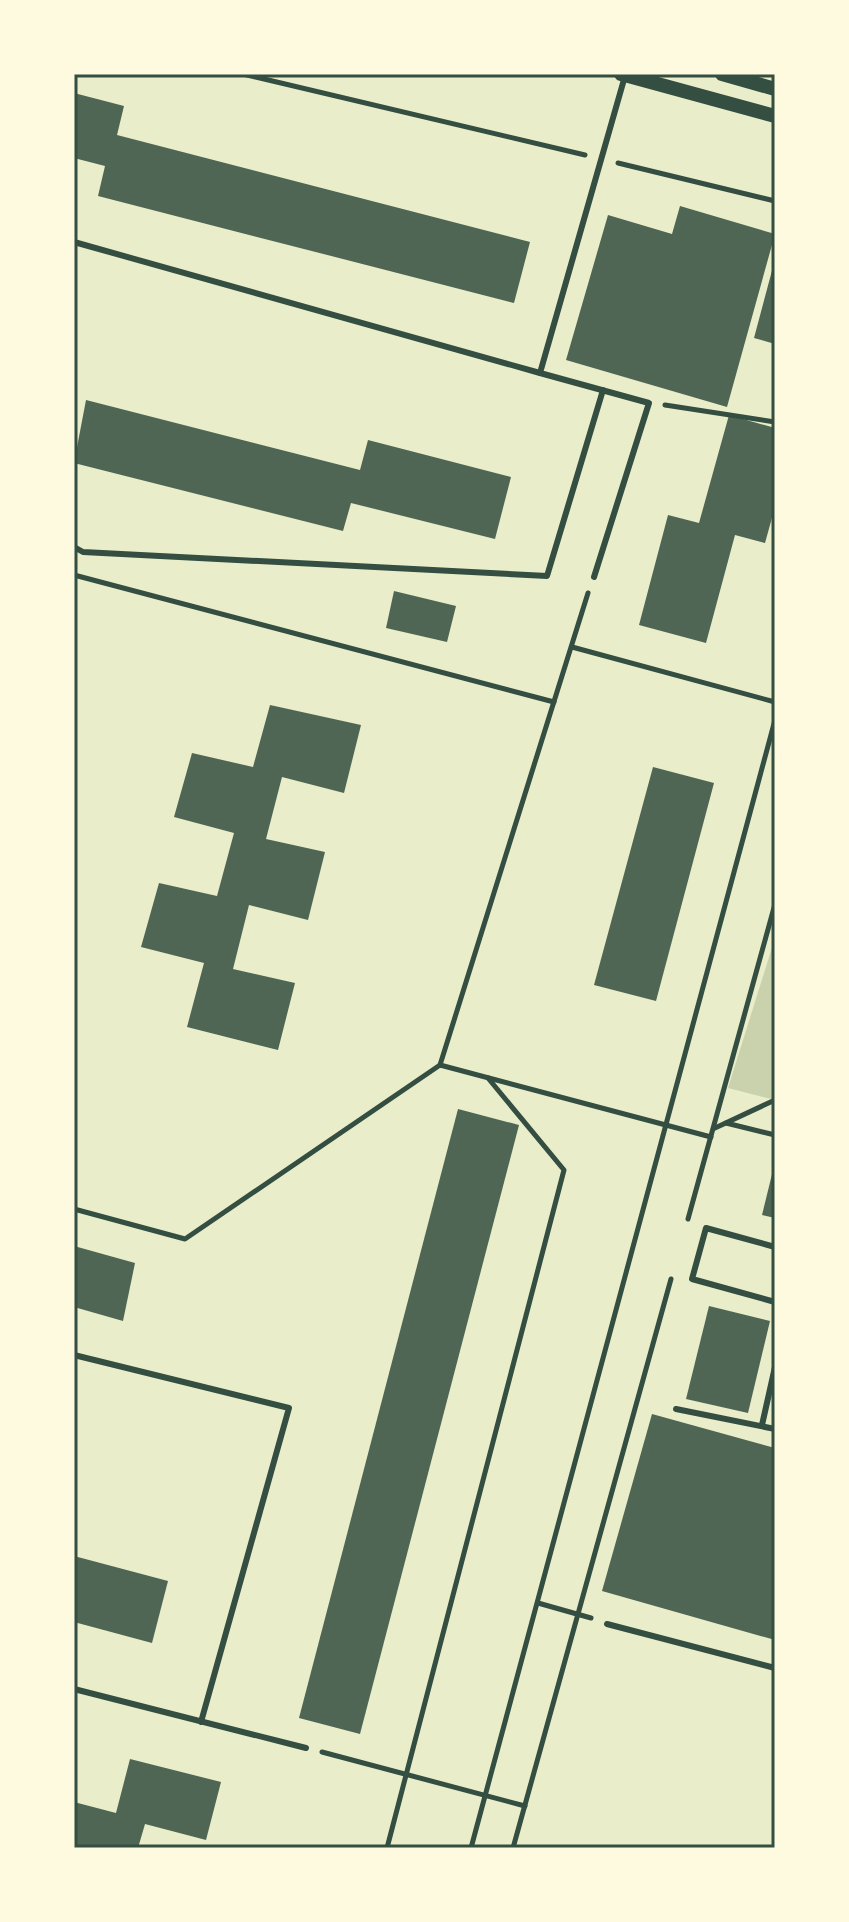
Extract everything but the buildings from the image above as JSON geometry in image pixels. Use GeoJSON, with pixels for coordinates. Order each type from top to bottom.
{"type":"FeatureCollection","features":[{"type":"Feature","properties":{"kind":"street"},"geometry":{"type":"LineString","coordinates":[[624,74],[775,116]]}},
{"type":"Feature","properties":{"kind":"street"},"geometry":{"type":"LineString","coordinates":[[722,74],[775,89]]}},
{"type":"Feature","properties":{"kind":"lane"},"geometry":{"type":"LineString","coordinates":[[540,373],[624,74]]}},
{"type":"Feature","properties":{"kind":"lane"},"geometry":{"type":"LineString","coordinates":[[74,242],[649,403],[594,577]]}},
{"type":"Feature","properties":{"kind":"lane"},"geometry":{"type":"LineString","coordinates":[[74,547],[83,552],[190,559],[547,576],[603,390]]}},
{"type":"Feature","properties":{"kind":"lane"},"geometry":{"type":"LineString","coordinates":[[775,1247],[706,1228],[692,1279],[775,1302]]}},
{"type":"Feature","properties":{"kind":"lane"},"geometry":{"type":"LineString","coordinates":[[74,1355],[289,1408],[201,1722]]}},
{"type":"Feature","properties":{"kind":"lane"},"geometry":{"type":"LineString","coordinates":[[762,1425],[775,1367]]}},
{"type":"Feature","properties":{"kind":"lane"},"geometry":{"type":"LineString","coordinates":[[676,1409],[775,1429]]}},
{"type":"Feature","properties":{"kind":"lane"},"geometry":{"type":"LineString","coordinates":[[607,1624],[775,1668]]}},
{"type":"Feature","properties":{"kind":"lane"},"geometry":{"type":"LineString","coordinates":[[74,1689],[306,1748]]}},
{"type":"Feature","properties":{"kind":"path"},"geometry":{"type":"LineString","coordinates":[[243,74],[775,201]]}},
{"type":"Feature","properties":{"kind":"path"},"geometry":{"type":"LineString","coordinates":[[649,403],[775,422]]}},
{"type":"Feature","properties":{"kind":"path"},"geometry":{"type":"LineString","coordinates":[[74,575],[554,702]]}},
{"type":"Feature","properties":{"kind":"path"},"geometry":{"type":"LineString","coordinates":[[74,1209],[185,1239],[440,1065],[594,577]]}},
{"type":"Feature","properties":{"kind":"path"},"geometry":{"type":"LineString","coordinates":[[572,647],[775,702]]}},
{"type":"Feature","properties":{"kind":"path"},"geometry":{"type":"LineString","coordinates":[[471,1848],[775,720]]}},
{"type":"Feature","properties":{"kind":"path"},"geometry":{"type":"LineString","coordinates":[[684,1231],[775,904]]}},
{"type":"Feature","properties":{"kind":"path"},"geometry":{"type":"LineString","coordinates":[[440,1065],[666,1125],[710,1140]]}},
{"type":"Feature","properties":{"kind":"path"},"geometry":{"type":"LineString","coordinates":[[387,1848],[564,1170],[488,1078]]}},
{"type":"Feature","properties":{"kind":"path"},"geometry":{"type":"LineString","coordinates":[[710,1140],[715,1126],[775,1100]]}},
{"type":"Feature","properties":{"kind":"path"},"geometry":{"type":"LineString","coordinates":[[726,1123],[775,1135]]}},
{"type":"Feature","properties":{"kind":"path"},"geometry":{"type":"LineString","coordinates":[[513,1848],[671,1277]]}},
{"type":"Feature","properties":{"kind":"path"},"geometry":{"type":"LineString","coordinates":[[538,1603],[578,1613]]}},
{"type":"Feature","properties":{"kind":"path"},"geometry":{"type":"LineString","coordinates":[[306,1748],[525,1806]]}},
{"type":"Feature","properties":{"kind":"green space"},"geometry":{"type":"Polygon","coordinates":[[[775,938],[775,1100],[728,1088],[775,938]]]}}]}
